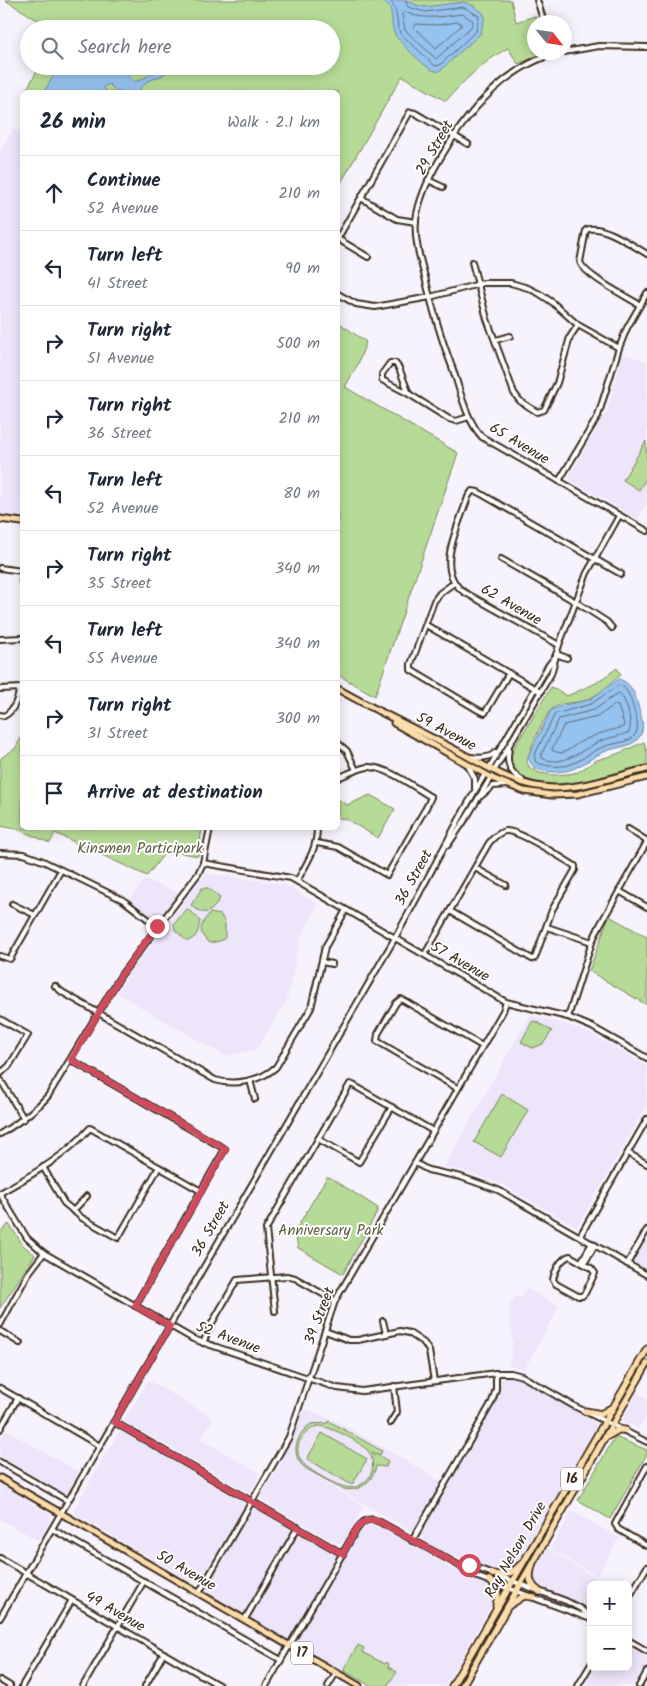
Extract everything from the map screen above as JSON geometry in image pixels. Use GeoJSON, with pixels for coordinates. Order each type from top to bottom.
{"type":"FeatureCollection","features":[{"type":"Feature","properties":{"kind":"highway","name":"Ray Nelson Drive"},"geometry":{"type":"LineString","coordinates":[[452,1686],[647,1351]]}},
{"type":"Feature","properties":{"kind":"highway","name":"Ray Nelson Drive"},"geometry":{"type":"LineString","coordinates":[[462,1686],[647,1364]]}},
{"type":"Feature","properties":{"kind":"highway"},"geometry":{"type":"LineString","coordinates":[[585,1412],[601,1414],[615,1406]]}},
{"type":"Feature","properties":{"kind":"highway"},"geometry":{"type":"LineString","coordinates":[[605,1438],[618,1430],[625,1430]]}},
{"type":"Feature","properties":{"kind":"highway"},"geometry":{"type":"LineString","coordinates":[[538,1537],[539,1527]]}},
{"type":"Feature","properties":{"kind":"highway"},"geometry":{"type":"LineString","coordinates":[[535,1557],[530,1580],[540,1592]]}},
{"type":"Feature","properties":{"kind":"highway"},"geometry":{"type":"LineString","coordinates":[[492,1574],[510,1573],[526,1558]]}},
{"type":"Feature","properties":{"kind":"highway"},"geometry":{"type":"LineString","coordinates":[[489,1580],[498,1590],[493,1615]]}},
{"type":"Feature","properties":{"kind":"highway"},"geometry":{"type":"LineString","coordinates":[[504,1610],[519,1598],[534,1597]]}},
{"type":"Feature","properties":{"kind":"main road"},"geometry":{"type":"LineString","coordinates":[[0,520],[15,520],[20,522]]}},
{"type":"Feature","properties":{"kind":"main road"},"geometry":{"type":"LineString","coordinates":[[0,520],[20,523]]}},
{"type":"Feature","properties":{"kind":"main road","name":"59 Avenue"},"geometry":{"type":"LineString","coordinates":[[340,690],[386,716],[468,756],[490,773]]}},
{"type":"Feature","properties":{"kind":"main road","name":"59 Avenue"},"geometry":{"type":"LineString","coordinates":[[386,716],[393,722],[466,763],[490,773]]}},
{"type":"Feature","properties":{"kind":"main road"},"geometry":{"type":"LineString","coordinates":[[490,773],[548,788],[592,783],[647,769]]}},
{"type":"Feature","properties":{"kind":"main road"},"geometry":{"type":"LineString","coordinates":[[490,773],[509,785],[540,794],[565,795],[647,777]]}},
{"type":"Feature","properties":{"kind":"main road","name":"50 Avenue"},"geometry":{"type":"LineString","coordinates":[[0,1478],[359,1686]]}},
{"type":"Feature","properties":{"kind":"street"},"geometry":{"type":"LineString","coordinates":[[537,0],[542,15]]}},
{"type":"Feature","properties":{"kind":"street","name":"29 Street"},"geometry":{"type":"LineString","coordinates":[[572,50],[599,46],[647,47]]}},
{"type":"Feature","properties":{"kind":"street","name":"29 Street"},"geometry":{"type":"LineString","coordinates":[[430,297],[419,254],[416,222],[428,180],[468,115],[496,87],[540,60]]}},
{"type":"Feature","properties":{"kind":"street"},"geometry":{"type":"LineString","coordinates":[[340,235],[410,112],[415,113],[468,144]]}},
{"type":"Feature","properties":{"kind":"street"},"geometry":{"type":"LineString","coordinates":[[428,180],[443,188]]}},
{"type":"Feature","properties":{"kind":"street"},"geometry":{"type":"LineString","coordinates":[[361,198],[397,219],[416,222]]}},
{"type":"Feature","properties":{"kind":"street"},"geometry":{"type":"LineString","coordinates":[[640,305],[600,281],[581,265],[586,230],[590,228],[602,230],[615,235],[647,254]]}},
{"type":"Feature","properties":{"kind":"street"},"geometry":{"type":"LineString","coordinates":[[340,240],[368,257]]}},
{"type":"Feature","properties":{"kind":"street"},"geometry":{"type":"LineString","coordinates":[[472,262],[476,284],[487,319],[516,398],[532,410],[541,412],[554,391],[570,337],[578,325]]}},
{"type":"Feature","properties":{"kind":"street"},"geometry":{"type":"LineString","coordinates":[[340,295],[356,304],[370,307],[430,297],[476,284],[496,282],[511,284],[528,288],[552,302],[578,325],[619,348]]}},
{"type":"Feature","properties":{"kind":"street"},"geometry":{"type":"LineString","coordinates":[[559,481],[598,416],[619,348],[647,293]]}},
{"type":"Feature","properties":{"kind":"street","name":"65 Avenue"},"geometry":{"type":"LineString","coordinates":[[430,297],[439,330],[469,417],[482,437],[647,532]]}},
{"type":"Feature","properties":{"kind":"street"},"geometry":{"type":"LineString","coordinates":[[496,340],[510,336]]}},
{"type":"Feature","properties":{"kind":"street"},"geometry":{"type":"LineString","coordinates":[[409,394],[399,368],[395,363],[390,363],[382,374],[382,380],[449,419],[456,421],[469,417]]}},
{"type":"Feature","properties":{"kind":"street"},"geometry":{"type":"LineString","coordinates":[[509,673],[485,712],[478,710],[411,670],[411,664],[435,599],[454,583],[448,569],[448,557],[468,497],[472,491],[474,490],[482,494],[621,574]]}},
{"type":"Feature","properties":{"kind":"street","name":"36 Street"},"geometry":{"type":"LineString","coordinates":[[1,1616],[395,938],[474,794],[514,737],[541,692],[551,674],[559,646],[594,559],[619,516]]}},
{"type":"Feature","properties":{"kind":"street"},"geometry":{"type":"LineString","coordinates":[[501,559],[576,602],[607,622],[612,628]]}},
{"type":"Feature","properties":{"kind":"street"},"geometry":{"type":"LineString","coordinates":[[0,568],[20,571]]}},
{"type":"Feature","properties":{"kind":"street","name":"62 Avenue"},"geometry":{"type":"LineString","coordinates":[[454,583],[464,592],[559,646]]}},
{"type":"Feature","properties":{"kind":"street"},"geometry":{"type":"LineString","coordinates":[[426,625],[541,692]]}},
{"type":"Feature","properties":{"kind":"street"},"geometry":{"type":"LineString","coordinates":[[0,639],[20,638]]}},
{"type":"Feature","properties":{"kind":"street"},"geometry":{"type":"LineString","coordinates":[[556,655],[568,658]]}},
{"type":"Feature","properties":{"kind":"street","name":"36 Street"},"geometry":{"type":"LineString","coordinates":[[443,851],[467,817],[502,745],[556,655]]}},
{"type":"Feature","properties":{"kind":"street"},"geometry":{"type":"LineString","coordinates":[[0,690],[20,688],[18,698],[9,713],[4,716],[0,714]]}},
{"type":"Feature","properties":{"kind":"street"},"geometry":{"type":"LineString","coordinates":[[514,737],[507,760],[515,776],[527,784]]}},
{"type":"Feature","properties":{"kind":"street"},"geometry":{"type":"LineString","coordinates":[[340,745],[347,751],[356,770]]}},
{"type":"Feature","properties":{"kind":"street"},"geometry":{"type":"LineString","coordinates":[[468,756],[477,758],[489,757],[494,755],[502,745]]}},
{"type":"Feature","properties":{"kind":"street"},"geometry":{"type":"LineString","coordinates":[[466,763],[475,779],[474,794]]}},
{"type":"Feature","properties":{"kind":"street"},"geometry":{"type":"LineString","coordinates":[[317,843],[338,847],[387,875],[431,798],[381,769],[367,767],[340,777]]}},
{"type":"Feature","properties":{"kind":"street"},"geometry":{"type":"LineString","coordinates":[[476,801],[493,786],[509,785]]}},
{"type":"Feature","properties":{"kind":"street"},"geometry":{"type":"LineString","coordinates":[[568,1017],[592,942],[618,891],[647,842],[628,829]]}},
{"type":"Feature","properties":{"kind":"street"},"geometry":{"type":"LineString","coordinates":[[0,1134],[38,1108],[48,1096],[121,975],[194,880],[204,863],[210,830]]}},
{"type":"Feature","properties":{"kind":"street"},"geometry":{"type":"LineString","coordinates":[[297,881],[317,843],[317,830]]}},
{"type":"Feature","properties":{"kind":"street"},"geometry":{"type":"LineString","coordinates":[[424,954],[493,838],[504,832],[512,831],[575,866],[575,870],[552,910],[535,958],[532,959],[450,911]]}},
{"type":"Feature","properties":{"kind":"street"},"geometry":{"type":"LineString","coordinates":[[0,853],[33,856],[123,900],[157,926]]}},
{"type":"Feature","properties":{"kind":"street","name":"57 Avenue"},"geometry":{"type":"LineString","coordinates":[[204,863],[267,873],[297,881],[506,1002],[568,1017],[592,1027],[647,1057]]}},
{"type":"Feature","properties":{"kind":"street"},"geometry":{"type":"LineString","coordinates":[[475,868],[506,885]]}},
{"type":"Feature","properties":{"kind":"street"},"geometry":{"type":"LineString","coordinates":[[0,956],[10,959],[61,870]]}},
{"type":"Feature","properties":{"kind":"street"},"geometry":{"type":"LineString","coordinates":[[618,891],[647,907]]}},
{"type":"Feature","properties":{"kind":"street"},"geometry":{"type":"LineString","coordinates":[[12,904],[35,915]]}},
{"type":"Feature","properties":{"kind":"street"},"geometry":{"type":"LineString","coordinates":[[56,986],[62,992],[215,1080],[232,1084],[250,1080],[267,1074],[276,1067],[311,1008],[325,947],[346,910]]}},
{"type":"Feature","properties":{"kind":"street"},"geometry":{"type":"LineString","coordinates":[[547,927],[592,942]]}},
{"type":"Feature","properties":{"kind":"street"},"geometry":{"type":"LineString","coordinates":[[322,962],[332,964]]}},
{"type":"Feature","properties":{"kind":"street"},"geometry":{"type":"LineString","coordinates":[[457,1088],[377,1041],[378,1034],[396,1003],[400,999],[482,1046]]}},
{"type":"Feature","properties":{"kind":"street","name":"39 Street"},"geometry":{"type":"LineString","coordinates":[[199,1593],[289,1438],[335,1300],[503,1011],[506,1002]]}},
{"type":"Feature","properties":{"kind":"street"},"geometry":{"type":"LineString","coordinates":[[0,1019],[28,1035],[9,1066],[0,1074]]}},
{"type":"Feature","properties":{"kind":"street"},"geometry":{"type":"LineString","coordinates":[[71,1060],[226,1149],[135,1306]]}},
{"type":"Feature","properties":{"kind":"street"},"geometry":{"type":"LineString","coordinates":[[0,1079],[24,1119]]}},
{"type":"Feature","properties":{"kind":"street"},"geometry":{"type":"LineString","coordinates":[[250,1080],[254,1099]]}},
{"type":"Feature","properties":{"kind":"street"},"geometry":{"type":"LineString","coordinates":[[275,1311],[266,1229],[350,1084],[433,1131]]}},
{"type":"Feature","properties":{"kind":"street"},"geometry":{"type":"LineString","coordinates":[[318,1139],[359,1162],[392,1107]]}},
{"type":"Feature","properties":{"kind":"street"},"geometry":{"type":"LineString","coordinates":[[580,1236],[647,1120]]}},
{"type":"Feature","properties":{"kind":"street"},"geometry":{"type":"LineString","coordinates":[[0,1193],[60,1157],[76,1144],[90,1128],[201,1192]]}},
{"type":"Feature","properties":{"kind":"street"},"geometry":{"type":"LineString","coordinates":[[628,1153],[647,1164]]}},
{"type":"Feature","properties":{"kind":"street"},"geometry":{"type":"LineString","coordinates":[[415,1163],[428,1170],[467,1178],[498,1190],[647,1275]]}},
{"type":"Feature","properties":{"kind":"street"},"geometry":{"type":"LineString","coordinates":[[43,1167],[63,1202],[73,1211],[118,1238],[159,1167]]}},
{"type":"Feature","properties":{"kind":"street","name":"52 Avenue"},"geometry":{"type":"LineString","coordinates":[[0,1193],[27,1238],[44,1254],[193,1339],[337,1388],[353,1391],[496,1373],[511,1373],[522,1376],[585,1412],[647,1442]]}},
{"type":"Feature","properties":{"kind":"street"},"geometry":{"type":"LineString","coordinates":[[73,1211],[87,1196]]}},
{"type":"Feature","properties":{"kind":"street"},"geometry":{"type":"LineString","coordinates":[[627,1264],[647,1230]]}},
{"type":"Feature","properties":{"kind":"street"},"geometry":{"type":"LineString","coordinates":[[582,1263],[593,1244]]}},
{"type":"Feature","properties":{"kind":"street"},"geometry":{"type":"LineString","coordinates":[[0,1324],[28,1274],[44,1254]]}},
{"type":"Feature","properties":{"kind":"street"},"geometry":{"type":"LineString","coordinates":[[570,1256],[582,1263],[591,1268],[595,1275],[582,1296],[578,1296],[554,1282],[553,1276],[565,1257],[570,1256]]}},
{"type":"Feature","properties":{"kind":"street"},"geometry":{"type":"LineString","coordinates":[[203,1342],[237,1280],[288,1276],[335,1300]]}},
{"type":"Feature","properties":{"kind":"street"},"geometry":{"type":"LineString","coordinates":[[383,1321],[386,1334]]}},
{"type":"Feature","properties":{"kind":"street"},"geometry":{"type":"LineString","coordinates":[[0,1331],[20,1343]]}},
{"type":"Feature","properties":{"kind":"street"},"geometry":{"type":"LineString","coordinates":[[325,1332],[350,1340],[400,1331],[409,1333],[424,1343],[431,1357],[434,1381]]}},
{"type":"Feature","properties":{"kind":"street"},"geometry":{"type":"LineString","coordinates":[[412,1541],[492,1402],[496,1389],[496,1373]]}},
{"type":"Feature","properties":{"kind":"street"},"geometry":{"type":"LineString","coordinates":[[390,1423],[397,1412],[394,1386]]}},
{"type":"Feature","properties":{"kind":"street"},"geometry":{"type":"LineString","coordinates":[[0,1388],[100,1446]]}},
{"type":"Feature","properties":{"kind":"street"},"geometry":{"type":"LineString","coordinates":[[0,1429],[18,1398]]}},
{"type":"Feature","properties":{"kind":"street"},"geometry":{"type":"LineString","coordinates":[[114,1422],[343,1554]]}},
{"type":"Feature","properties":{"kind":"street"},"geometry":{"type":"LineString","coordinates":[[0,1462],[68,1501]]}},
{"type":"Feature","properties":{"kind":"street"},"geometry":{"type":"LineString","coordinates":[[647,1466],[616,1520],[616,1527],[647,1546]]}},
{"type":"Feature","properties":{"kind":"street"},"geometry":{"type":"LineString","coordinates":[[266,1686],[358,1527],[364,1520],[371,1518],[460,1566],[467,1573],[540,1592],[572,1604],[587,1615]]}},
{"type":"Feature","properties":{"kind":"street"},"geometry":{"type":"LineString","coordinates":[[244,1619],[298,1527]]}},
{"type":"Feature","properties":{"kind":"street","name":"50 Avenue"},"geometry":{"type":"LineString","coordinates":[[52,1529],[281,1660]]}},
{"type":"Feature","properties":{"kind":"street","name":"49 Avenue"},"geometry":{"type":"LineString","coordinates":[[0,1558],[164,1653],[208,1682],[220,1686]]}},
{"type":"Feature","properties":{"kind":"street"},"geometry":{"type":"LineString","coordinates":[[460,1566],[469,1565],[492,1574],[511,1585]]}},
{"type":"Feature","properties":{"kind":"street"},"geometry":{"type":"LineString","coordinates":[[632,1592],[647,1567]]}},
{"type":"Feature","properties":{"kind":"street"},"geometry":{"type":"LineString","coordinates":[[83,1686],[144,1581]]}},
{"type":"Feature","properties":{"kind":"street"},"geometry":{"type":"LineString","coordinates":[[518,1587],[534,1597],[587,1617]]}},
{"type":"Feature","properties":{"kind":"street"},"geometry":{"type":"LineString","coordinates":[[22,1686],[72,1600]]}},
{"type":"Feature","properties":{"kind":"street"},"geometry":{"type":"LineString","coordinates":[[632,1642],[647,1651]]}},
{"type":"Feature","properties":{"kind":"street"},"geometry":{"type":"LineString","coordinates":[[145,1686],[164,1653]]}},
{"type":"Feature","properties":{"kind":"street"},"geometry":{"type":"LineString","coordinates":[[578,1686],[587,1671]]}},
{"type":"Feature","properties":{"kind":"street"},"geometry":{"type":"LineString","coordinates":[[639,1686],[647,1672]]}},
{"type":"Feature","properties":{"kind":"street"},"geometry":{"type":"LineString","coordinates":[[328,1686],[336,1673]]}},
{"type":"Feature","properties":{"kind":"street"},"geometry":{"type":"LineString","coordinates":[[0,1680],[10,1686]]}},
{"type":"Feature","properties":{"kind":"shaded area"},"geometry":{"type":"Polygon","coordinates":[[[13,129],[20,134],[20,519],[0,514],[0,152],[13,129]]]}},
{"type":"Feature","properties":{"kind":"shaded area"},"geometry":{"type":"Polygon","coordinates":[[[623,354],[647,361],[647,504],[638,519],[570,480],[569,476],[609,405],[623,354]]]}},
{"type":"Feature","properties":{"kind":"shaded area"},"geometry":{"type":"Polygon","coordinates":[[[206,873],[284,884],[319,904],[300,938],[287,1000],[257,1049],[235,1055],[225,1056],[117,993],[130,972],[206,873]]]}},
{"type":"Feature","properties":{"kind":"shaded area"},"geometry":{"type":"Polygon","coordinates":[[[145,879],[178,893],[157,919],[154,919],[129,900],[145,879]]]}},
{"type":"Feature","properties":{"kind":"shaded area"},"geometry":{"type":"Polygon","coordinates":[[[530,1015],[566,1024],[591,1034],[647,1066],[647,1105],[577,1227],[501,1184],[444,1167],[530,1015]]]}},
{"type":"Feature","properties":{"kind":"shaded area"},"geometry":{"type":"Polygon","coordinates":[[[647,1234],[647,1271],[634,1263],[632,1259],[647,1234]]]}},
{"type":"Feature","properties":{"kind":"shaded area"},"geometry":{"type":"Polygon","coordinates":[[[526,1288],[558,1306],[524,1370],[509,1365],[513,1343],[509,1306],[515,1296],[520,1298],[526,1288]]]}},
{"type":"Feature","properties":{"kind":"shaded area"},"geometry":{"type":"Polygon","coordinates":[[[506,1376],[520,1379],[595,1422],[596,1427],[514,1567],[501,1573],[435,1548],[424,1541],[421,1534],[497,1402],[501,1379],[506,1376]]]}},
{"type":"Feature","properties":{"kind":"shaded area"},"geometry":{"type":"Polygon","coordinates":[[[148,1380],[213,1418],[201,1439],[260,1473],[249,1493],[124,1421],[148,1380]]]}},
{"type":"Feature","properties":{"kind":"shaded area"},"geometry":{"type":"Polygon","coordinates":[[[637,1393],[647,1399],[647,1415],[638,1429],[622,1421],[637,1393]]]}},
{"type":"Feature","properties":{"kind":"shaded area"},"geometry":{"type":"Polygon","coordinates":[[[303,1408],[338,1422],[443,1482],[416,1528],[410,1530],[304,1470],[364,1506],[344,1542],[337,1544],[263,1501],[261,1496],[284,1458],[282,1457],[293,1438],[303,1408]]]}},
{"type":"Feature","properties":{"kind":"shaded area"},"geometry":{"type":"Polygon","coordinates":[[[6,1430],[79,1472],[67,1493],[63,1493],[0,1456],[0,1439],[6,1430]]]}},
{"type":"Feature","properties":{"kind":"shaded area"},"geometry":{"type":"Polygon","coordinates":[[[120,1430],[246,1504],[204,1577],[187,1579],[75,1514],[74,1509],[120,1430]]]}},
{"type":"Feature","properties":{"kind":"shaded area"},"geometry":{"type":"Polygon","coordinates":[[[0,1484],[51,1515],[51,1519],[39,1541],[0,1519],[0,1484]]]}},
{"type":"Feature","properties":{"kind":"shaded area"},"geometry":{"type":"Polygon","coordinates":[[[257,1508],[290,1527],[291,1532],[246,1610],[241,1613],[209,1594],[206,1585],[248,1513],[257,1508]]]}},
{"type":"Feature","properties":{"kind":"shaded area"},"geometry":{"type":"Polygon","coordinates":[[[572,1511],[619,1538],[597,1576],[550,1549],[572,1511]]]}},
{"type":"Feature","properties":{"kind":"shaded area"},"geometry":{"type":"Polygon","coordinates":[[[368,1522],[374,1523],[452,1568],[489,1583],[495,1589],[493,1602],[445,1686],[371,1686],[295,1645],[360,1530],[368,1522]]]}},
{"type":"Feature","properties":{"kind":"shaded area"},"geometry":{"type":"Polygon","coordinates":[[[302,1534],[336,1554],[337,1557],[291,1638],[287,1640],[253,1619],[251,1613],[296,1535],[302,1534]]]}},
{"type":"Feature","properties":{"kind":"shaded area"},"geometry":{"type":"Polygon","coordinates":[[[547,1549],[602,1581],[587,1581],[587,1611],[535,1585],[533,1578],[536,1567],[547,1549]]]}},
{"type":"Feature","properties":{"kind":"shaded area"},"geometry":{"type":"Polygon","coordinates":[[[632,1647],[647,1656],[647,1663],[633,1686],[584,1686],[593,1671],[632,1671],[632,1647]]]}},
{"type":"Feature","properties":{"kind":"green space"},"geometry":{"type":"Polygon","coordinates":[[[5,0],[511,0],[516,22],[527,19],[527,60],[518,64],[508,48],[474,72],[446,101],[402,76],[340,184],[340,90],[26,90],[35,75],[340,75],[340,20],[37,20],[5,0]]]}},
{"type":"Feature","properties":{"kind":"green space"},"geometry":{"type":"Polygon","coordinates":[[[340,323],[366,342],[358,364],[345,387],[458,453],[375,696],[340,676],[340,323]]]}},
{"type":"Feature","properties":{"kind":"green space"},"geometry":{"type":"Polygon","coordinates":[[[646,441],[647,477],[639,490],[623,480],[646,441]]]}},
{"type":"Feature","properties":{"kind":"green space"},"geometry":{"type":"Polygon","coordinates":[[[617,668],[621,675],[595,695],[586,700],[556,706],[552,709],[537,734],[527,762],[529,767],[540,773],[552,775],[569,774],[578,772],[597,760],[617,754],[644,742],[647,753],[647,765],[592,780],[567,784],[546,784],[527,780],[519,776],[512,765],[512,751],[551,687],[567,696],[596,683],[617,668]]]}},
{"type":"Feature","properties":{"kind":"green space","name":"Kinsmen Participark"},"geometry":{"type":"Polygon","coordinates":[[[20,740],[20,830],[202,830],[198,856],[167,850],[147,876],[55,833],[50,843],[17,829],[0,826],[0,761],[2,757],[15,749],[20,740]]]}},
{"type":"Feature","properties":{"kind":"green space"},"geometry":{"type":"Polygon","coordinates":[[[370,795],[395,809],[378,838],[346,819],[340,818],[340,800],[347,805],[370,795]]]}},
{"type":"Feature","properties":{"kind":"green space"},"geometry":{"type":"Polygon","coordinates":[[[202,888],[208,888],[220,898],[214,908],[207,912],[200,911],[191,905],[202,888]]]}},
{"type":"Feature","properties":{"kind":"green space"},"geometry":{"type":"Polygon","coordinates":[[[187,909],[200,921],[195,936],[187,941],[175,930],[174,924],[187,909]]]}},
{"type":"Feature","properties":{"kind":"green space"},"geometry":{"type":"Polygon","coordinates":[[[210,913],[221,915],[225,923],[225,938],[209,943],[201,932],[201,928],[210,913]]]}},
{"type":"Feature","properties":{"kind":"green space"},"geometry":{"type":"Polygon","coordinates":[[[609,916],[647,937],[647,1005],[589,971],[609,916]]]}},
{"type":"Feature","properties":{"kind":"green space"},"geometry":{"type":"Polygon","coordinates":[[[535,1021],[552,1031],[543,1044],[532,1048],[521,1042],[532,1022],[535,1021]]]}},
{"type":"Feature","properties":{"kind":"green space"},"geometry":{"type":"Polygon","coordinates":[[[502,1094],[528,1110],[501,1157],[474,1142],[502,1094]]]}},
{"type":"Feature","properties":{"kind":"green space","name":"Anniversary Park"},"geometry":{"type":"Polygon","coordinates":[[[327,1177],[378,1208],[343,1274],[298,1248],[295,1231],[327,1177]]]}},
{"type":"Feature","properties":{"kind":"green space"},"geometry":{"type":"Polygon","coordinates":[[[9,1224],[23,1245],[35,1255],[0,1308],[0,1232],[9,1224]]]}},
{"type":"Feature","properties":{"kind":"green space"},"geometry":{"type":"Polygon","coordinates":[[[329,1421],[382,1451],[380,1455],[372,1452],[374,1456],[376,1454],[388,1461],[386,1467],[376,1466],[368,1482],[359,1488],[347,1489],[336,1486],[304,1467],[299,1462],[297,1456],[296,1450],[299,1438],[311,1424],[328,1423],[329,1421]],[[323,1427],[313,1428],[300,1440],[298,1451],[302,1462],[316,1473],[341,1486],[352,1488],[362,1484],[368,1479],[372,1471],[372,1461],[369,1452],[353,1439],[323,1427]]]}},
{"type":"Feature","properties":{"kind":"green space"},"geometry":{"type":"Polygon","coordinates":[[[322,1433],[367,1459],[352,1485],[307,1459],[322,1433]]]}},
{"type":"Feature","properties":{"kind":"green space"},"geometry":{"type":"Polygon","coordinates":[[[615,1437],[647,1450],[647,1454],[610,1519],[578,1500],[615,1437]]]}},
{"type":"Feature","properties":{"kind":"green space"},"geometry":{"type":"Polygon","coordinates":[[[358,1645],[364,1648],[362,1652],[385,1664],[387,1662],[389,1664],[388,1667],[397,1672],[387,1686],[371,1686],[344,1671],[358,1645]]]}},
{"type":"Feature","properties":{"kind":"water"},"geometry":{"type":"Polygon","coordinates":[[[362,0],[407,0],[425,7],[464,2],[474,6],[485,17],[480,34],[442,69],[436,71],[420,61],[395,35],[390,8],[386,3],[362,0]]]}},
{"type":"Feature","properties":{"kind":"water"},"geometry":{"type":"Polygon","coordinates":[[[54,75],[129,75],[134,82],[149,75],[163,75],[148,81],[140,88],[140,90],[115,90],[109,84],[103,87],[105,90],[45,90],[54,75]]]}},
{"type":"Feature","properties":{"kind":"water"},"geometry":{"type":"Polygon","coordinates":[[[619,679],[629,685],[636,698],[642,724],[642,732],[637,740],[630,745],[606,751],[571,770],[548,772],[534,767],[528,757],[551,710],[564,705],[589,700],[619,679]]]}},
{"type":"Feature","properties":{"kind":"route"},"geometry":{"type":"LineString","coordinates":[[157,926],[121,975],[71,1060],[226,1149],[135,1306],[170,1326],[114,1422],[343,1554],[358,1527],[364,1520],[371,1518],[460,1566],[469,1565]]}}]}
